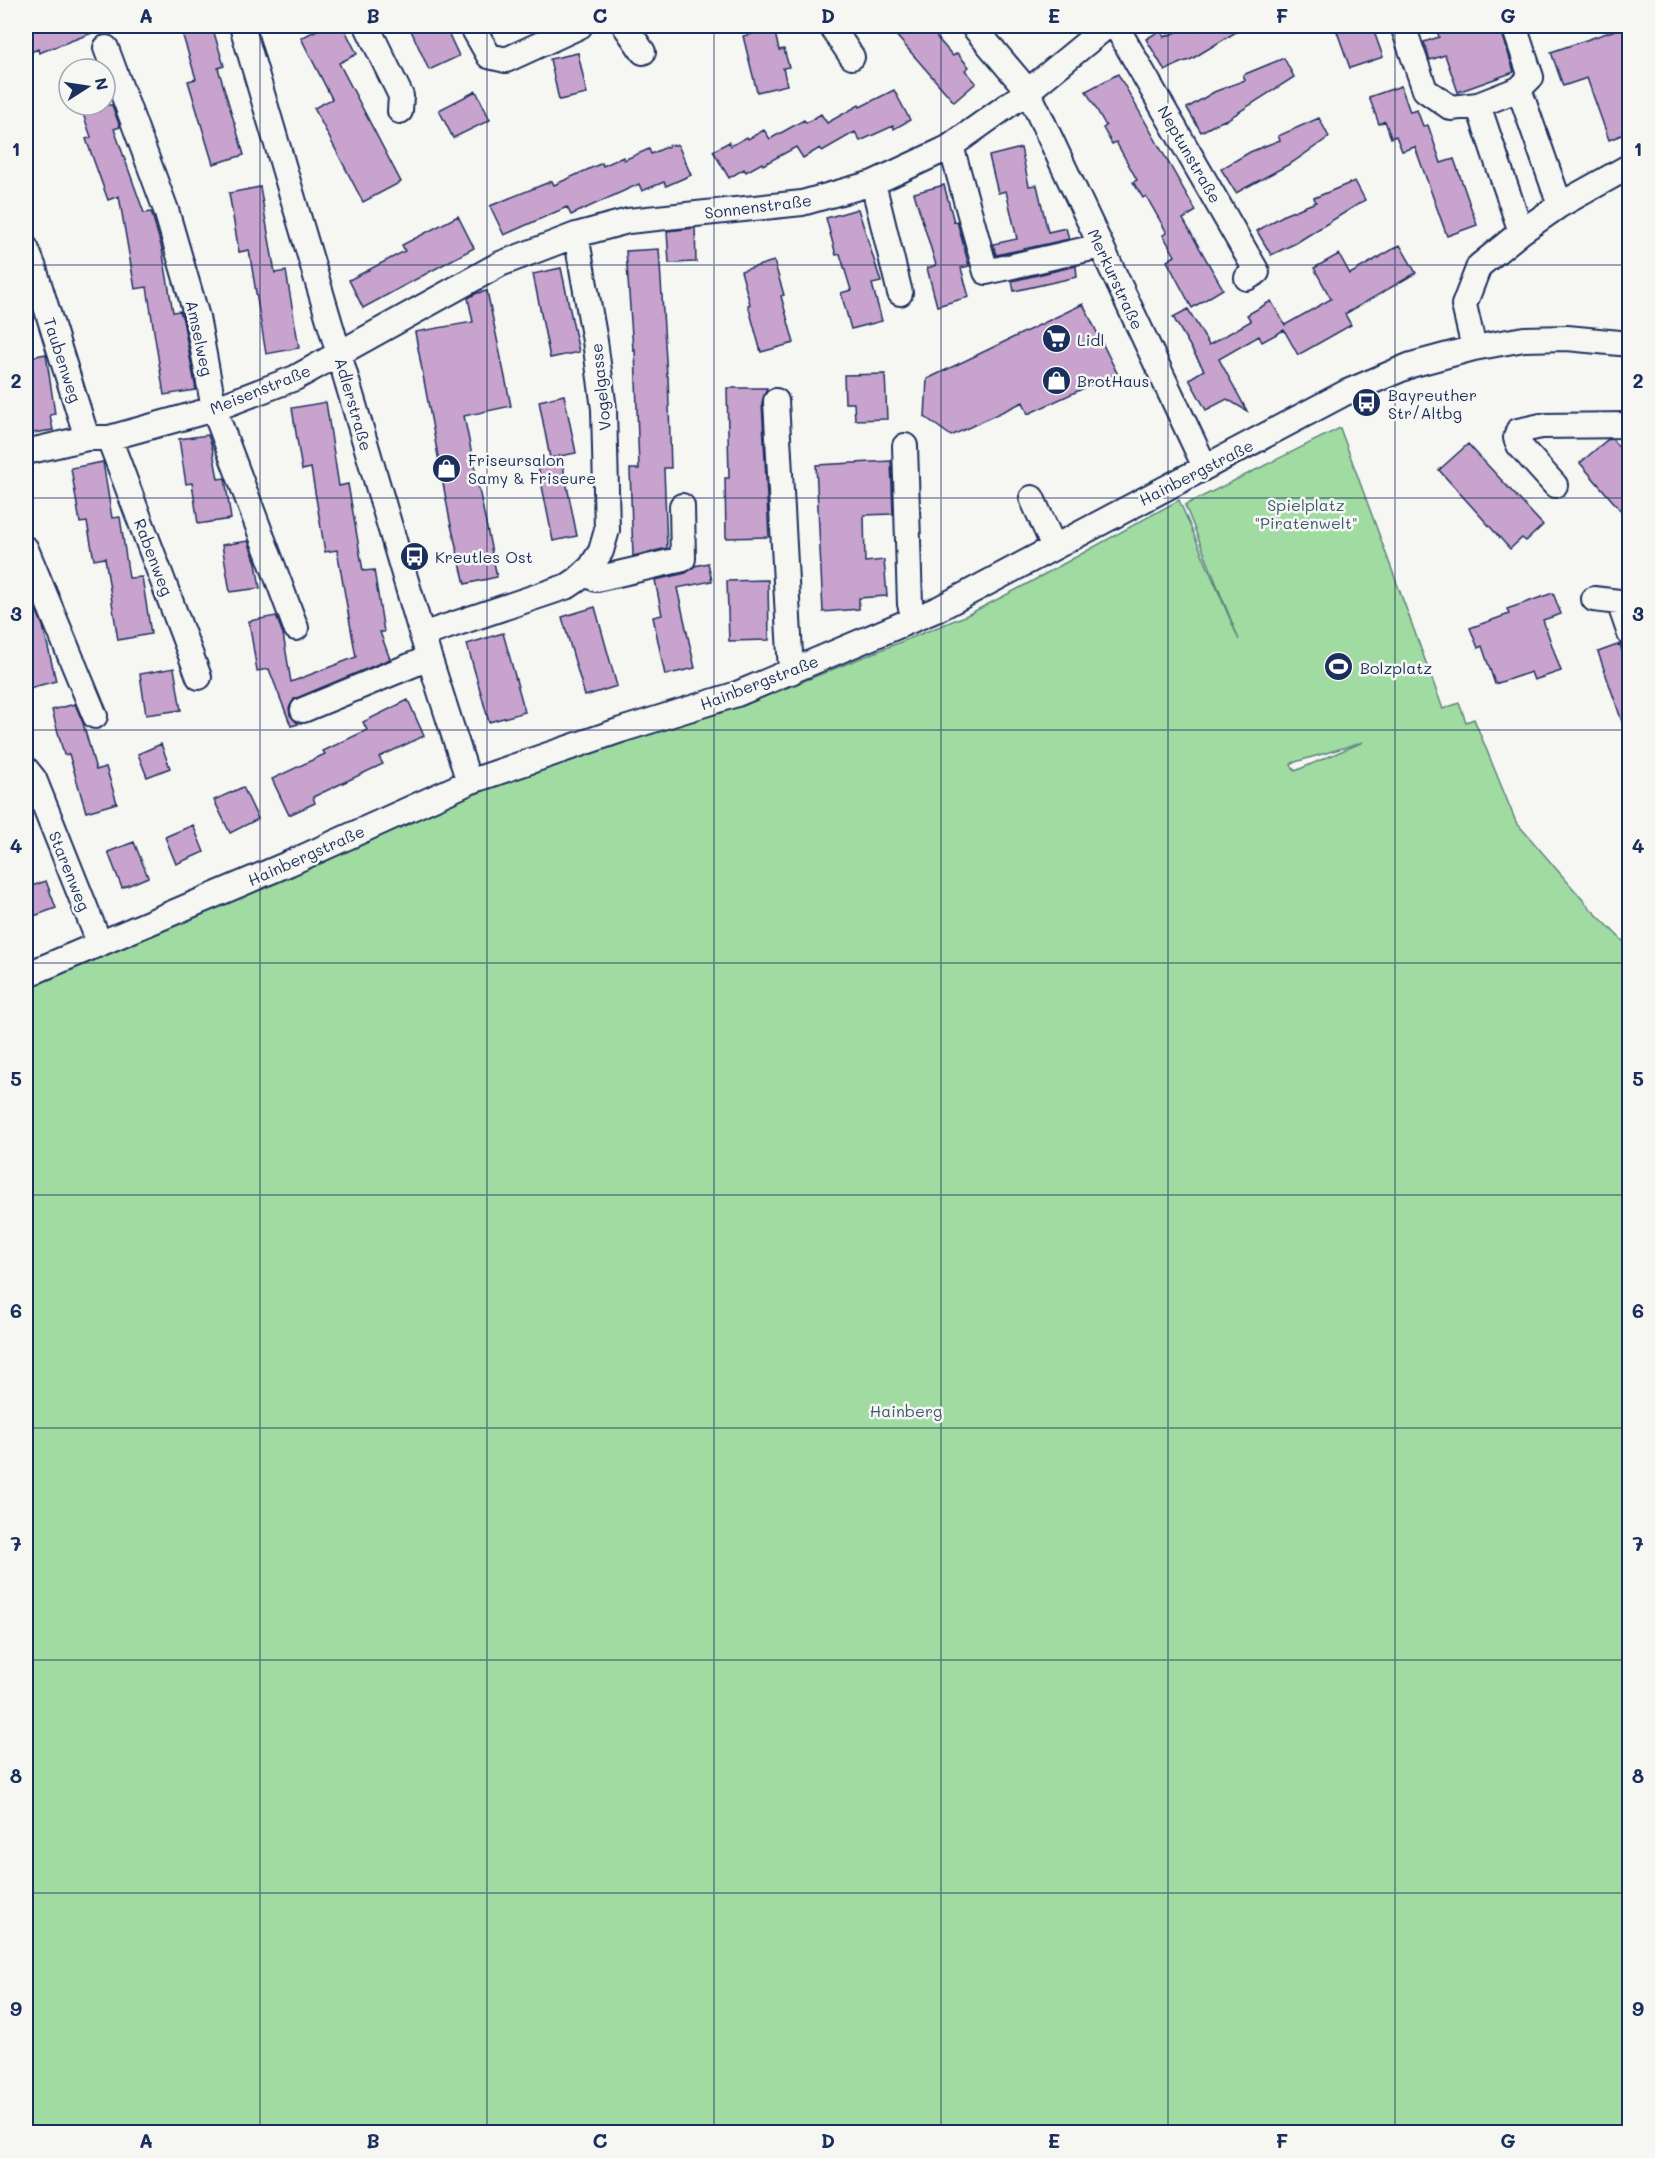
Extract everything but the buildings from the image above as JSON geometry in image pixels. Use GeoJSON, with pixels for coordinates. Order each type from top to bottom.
{"type":"FeatureCollection","features":[{"type":"Feature","properties":{"kind":"street","name":"Adlerstraße"},"geometry":{"type":"LineString","coordinates":[[242,26],[422,635],[470,782]]}},
{"type":"Feature","properties":{"kind":"street"},"geometry":{"type":"LineString","coordinates":[[367,26],[401,96],[400,111]]}},
{"type":"Feature","properties":{"kind":"street"},"geometry":{"type":"LineString","coordinates":[[472,26],[489,56],[506,60],[580,26]]}},
{"type":"Feature","properties":{"kind":"street"},"geometry":{"type":"LineString","coordinates":[[625,26],[643,52]]}},
{"type":"Feature","properties":{"kind":"street"},"geometry":{"type":"LineString","coordinates":[[831,26],[852,57]]}},
{"type":"Feature","properties":{"kind":"street","name":"Merkurstraße"},"geometry":{"type":"LineString","coordinates":[[973,26],[1028,91],[1204,467]]}},
{"type":"Feature","properties":{"kind":"street","name":"Sonnenstraße"},"geometry":{"type":"LineString","coordinates":[[576,235],[628,221],[802,203],[873,183],[951,146],[1028,91],[1107,26]]}},
{"type":"Feature","properties":{"kind":"street","name":"Neptunstraße"},"geometry":{"type":"LineString","coordinates":[[1116,26],[1257,272],[1247,278]]}},
{"type":"Feature","properties":{"kind":"street"},"geometry":{"type":"LineString","coordinates":[[1402,26],[1425,90],[1451,108],[1478,105],[1519,89],[1531,77],[1514,26]]}},
{"type":"Feature","properties":{"kind":"street","name":"Amselweg"},"geometry":{"type":"LineString","coordinates":[[106,48],[166,210],[198,317],[214,409],[296,628]]}},
{"type":"Feature","properties":{"kind":"street"},"geometry":{"type":"LineString","coordinates":[[1519,89],[1560,205]]}},
{"type":"Feature","properties":{"kind":"street"},"geometry":{"type":"LineString","coordinates":[[1478,105],[1521,232]]}},
{"type":"Feature","properties":{"kind":"street"},"geometry":{"type":"LineString","coordinates":[[951,146],[986,272],[1101,246]]}},
{"type":"Feature","properties":{"kind":"street"},"geometry":{"type":"LineString","coordinates":[[1474,348],[1464,305],[1479,266],[1521,232],[1560,205],[1629,166]]}},
{"type":"Feature","properties":{"kind":"street"},"geometry":{"type":"LineString","coordinates":[[873,183],[900,293]]}},
{"type":"Feature","properties":{"kind":"street","name":"Meisenstraße"},"geometry":{"type":"LineString","coordinates":[[26,452],[98,438],[214,409],[295,378],[500,264],[576,235]]}},
{"type":"Feature","properties":{"kind":"street","name":"Vogelgasse"},"geometry":{"type":"LineString","coordinates":[[422,635],[568,586],[585,574],[601,551],[607,530],[604,409],[595,341],[576,235]]}},
{"type":"Feature","properties":{"kind":"street","name":"Taubenweg"},"geometry":{"type":"LineString","coordinates":[[26,248],[98,438]]}},
{"type":"Feature","properties":{"kind":"street","name":"Hainbergstraße"},"geometry":{"type":"LineString","coordinates":[[26,975],[99,942],[290,863],[470,782],[621,730],[737,694],[938,609],[1345,393],[1411,365],[1474,348],[1524,339],[1567,338],[1629,344]]}},
{"type":"Feature","properties":{"kind":"street"},"geometry":{"type":"LineString","coordinates":[[776,401],[791,672]]}},
{"type":"Feature","properties":{"kind":"street"},"geometry":{"type":"LineString","coordinates":[[1555,484],[1520,445],[1516,438],[1518,431],[1541,426],[1629,425]]}},
{"type":"Feature","properties":{"kind":"street","name":"Rabenweg"},"geometry":{"type":"LineString","coordinates":[[98,438],[199,677]]}},
{"type":"Feature","properties":{"kind":"street"},"geometry":{"type":"LineString","coordinates":[[904,446],[910,604],[914,619]]}},
{"type":"Feature","properties":{"kind":"street"},"geometry":{"type":"LineString","coordinates":[[1032,498],[1054,547]]}},
{"type":"Feature","properties":{"kind":"street"},"geometry":{"type":"LineString","coordinates":[[585,574],[596,579],[683,559],[682,506]]}},
{"type":"Feature","properties":{"kind":"street"},"geometry":{"type":"LineString","coordinates":[[26,549],[95,716]]}},
{"type":"Feature","properties":{"kind":"street"},"geometry":{"type":"LineString","coordinates":[[1594,599],[1619,602],[1629,634]]}},
{"type":"Feature","properties":{"kind":"street"},"geometry":{"type":"LineString","coordinates":[[303,710],[429,658]]}},
{"type":"Feature","properties":{"kind":"street","name":"Starenweg"},"geometry":{"type":"LineString","coordinates":[[26,769],[34,779],[99,942]]}},
{"type":"Feature","properties":{"kind":"green space","name":"Hainberg"},"geometry":{"type":"Polygon","coordinates":[[[1340,428],[1443,709],[1459,703],[1466,722],[1474,719],[1516,822],[1589,907],[1629,947],[1629,2132],[26,2132],[26,982],[105,954],[242,896],[434,803],[564,755],[742,706],[965,616],[1179,500],[1239,640],[1185,505],[1340,428]],[[1363,742],[1292,763],[1295,771],[1363,742]]]}},
{"type":"Feature","properties":{"kind":"place","name":"Lidl"},"geometry":{"type":"Point","coordinates":[1056,339]}},
{"type":"Feature","properties":{"kind":"place","name":"BrotHaus"},"geometry":{"type":"Point","coordinates":[1056,380]}},
{"type":"Feature","properties":{"kind":"place","name":"Bayreuther Str/Altbg"},"geometry":{"type":"Point","coordinates":[1367,403]}},
{"type":"Feature","properties":{"kind":"place","name":"Friseursalon Samy & Friseure"},"geometry":{"type":"Point","coordinates":[447,468]}},
{"type":"Feature","properties":{"kind":"place","name":"Kreutles Ost"},"geometry":{"type":"Point","coordinates":[414,556]}},
{"type":"Feature","properties":{"kind":"place","name":"Bolzplatz"},"geometry":{"type":"Point","coordinates":[1339,667]}},
{"type":"Feature","properties":{"kind":"park label","name":"Spielplatz \"Piratenwelt\""},"geometry":{"type":"Point","coordinates":[1306,513]}}]}
